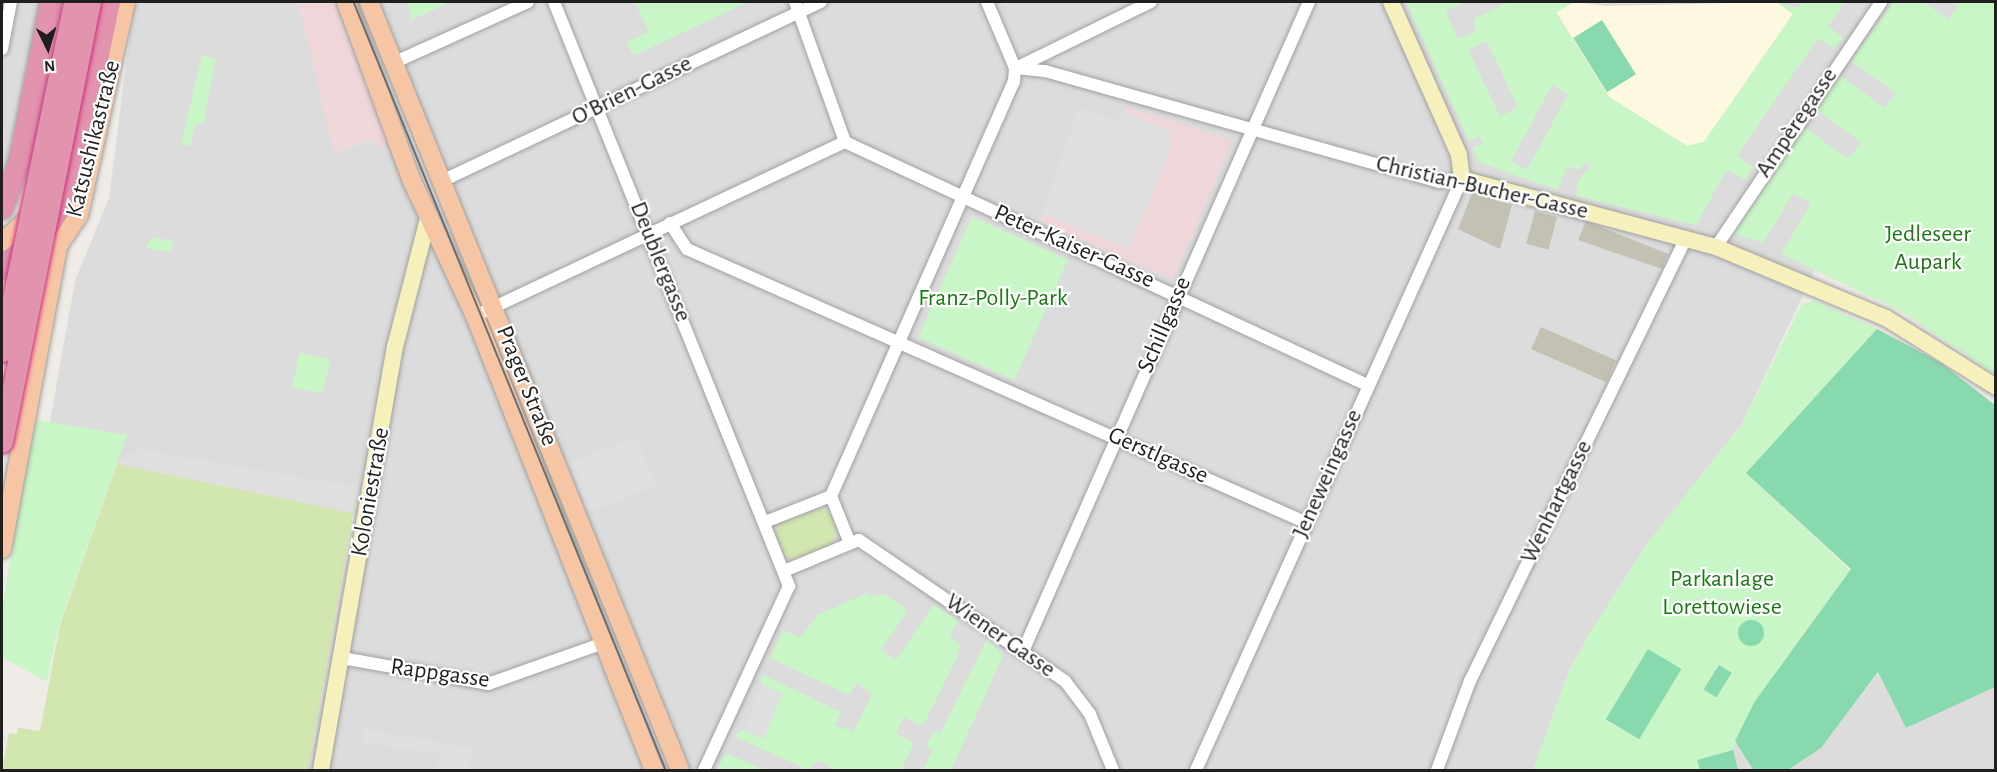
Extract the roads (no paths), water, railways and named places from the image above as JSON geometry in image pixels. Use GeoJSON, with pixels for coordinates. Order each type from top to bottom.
{"type":"FeatureCollection","features":[{"type":"Feature","properties":{"kind":"highway"},"geometry":{"type":"LineString","coordinates":[[2,208],[19,160],[50,2]]}},
{"type":"Feature","properties":{"kind":"highway"},"geometry":{"type":"LineString","coordinates":[[2,351],[74,2]]}},
{"type":"Feature","properties":{"kind":"highway"},"geometry":{"type":"LineString","coordinates":[[2,442],[90,2]]}},
{"type":"Feature","properties":{"kind":"highway"},"geometry":{"type":"LineString","coordinates":[[9,254],[52,222],[70,188],[109,2]]}},
{"type":"Feature","properties":{"kind":"main road","name":"Katsushikastraße"},"geometry":{"type":"LineString","coordinates":[[9,254],[45,184],[82,2]]}},
{"type":"Feature","properties":{"kind":"main road","name":"Katsushikastraße"},"geometry":{"type":"LineString","coordinates":[[9,254],[58,246],[83,203],[126,2]]}},
{"type":"Feature","properties":{"kind":"main road","name":"Prager Straße"},"geometry":{"type":"LineString","coordinates":[[346,2],[429,215],[475,316],[654,771]]}},
{"type":"Feature","properties":{"kind":"main road","name":"Prager Straße"},"geometry":{"type":"LineString","coordinates":[[369,2],[444,180],[680,771]]}},
{"type":"Feature","properties":{"kind":"main road"},"geometry":{"type":"LineString","coordinates":[[429,215],[444,180]]}},
{"type":"Feature","properties":{"kind":"main road"},"geometry":{"type":"LineString","coordinates":[[2,549],[58,246]]}},
{"type":"Feature","properties":{"kind":"main road"},"geometry":{"type":"LineString","coordinates":[[9,254],[49,302]]}},
{"type":"Feature","properties":{"kind":"main road"},"geometry":{"type":"LineString","coordinates":[[604,643],[627,640]]}},
{"type":"Feature","properties":{"kind":"street"},"geometry":{"type":"LineString","coordinates":[[2,49],[10,2]]}},
{"type":"Feature","properties":{"kind":"street"},"geometry":{"type":"LineString","coordinates":[[393,63],[528,2]]}},
{"type":"Feature","properties":{"kind":"street","name":"Deublergasse"},"geometry":{"type":"LineString","coordinates":[[554,2],[784,571]]}},
{"type":"Feature","properties":{"kind":"street","name":"O'Brien-Gasse"},"geometry":{"type":"LineString","coordinates":[[444,180],[597,108],[796,7],[821,2]]}},
{"type":"Feature","properties":{"kind":"street"},"geometry":{"type":"LineString","coordinates":[[765,522],[831,496],[966,199],[1015,68],[987,2]]}},
{"type":"Feature","properties":{"kind":"street"},"geometry":{"type":"LineString","coordinates":[[1015,68],[1151,2]]}},
{"type":"Feature","properties":{"kind":"street","name":"Schillgasse"},"geometry":{"type":"LineString","coordinates":[[1024,649],[1250,129],[1309,2]]}},
{"type":"Feature","properties":{"kind":"street"},"geometry":{"type":"LineString","coordinates":[[1391,2],[1459,155],[1462,179]]}},
{"type":"Feature","properties":{"kind":"street","name":"Ampèregasse"},"geometry":{"type":"LineString","coordinates":[[1716,247],[1881,2]]}},
{"type":"Feature","properties":{"kind":"street"},"geometry":{"type":"LineString","coordinates":[[475,316],[845,142],[796,7]]}},
{"type":"Feature","properties":{"kind":"street","name":"Christian-Bucher-Gasse"},"geometry":{"type":"LineString","coordinates":[[1015,68],[1045,71],[1439,182],[1462,179],[1716,247],[1886,318],[1995,387]]}},
{"type":"Feature","properties":{"kind":"street","name":"Peter-Kaiser-Gasse"},"geometry":{"type":"LineString","coordinates":[[845,142],[1367,385]]}},
{"type":"Feature","properties":{"kind":"street","name":"Jeneweingasse"},"geometry":{"type":"LineString","coordinates":[[1196,771],[1367,385],[1462,179]]}},
{"type":"Feature","properties":{"kind":"street","name":"Koloniestraße"},"geometry":{"type":"LineString","coordinates":[[321,771],[395,347],[429,215]]}},
{"type":"Feature","properties":{"kind":"street"},"geometry":{"type":"LineString","coordinates":[[670,224],[687,249],[900,344]]}},
{"type":"Feature","properties":{"kind":"street","name":"Wenhartgasse"},"geometry":{"type":"LineString","coordinates":[[1437,771],[1470,681],[1686,238]]}},
{"type":"Feature","properties":{"kind":"street","name":"Gerstlgasse"},"geometry":{"type":"LineString","coordinates":[[900,344],[1307,523]]}},
{"type":"Feature","properties":{"kind":"street"},"geometry":{"type":"LineString","coordinates":[[704,771],[789,586],[784,571],[849,541],[831,496]]}},
{"type":"Feature","properties":{"kind":"street","name":"Wiener Gasse"},"geometry":{"type":"LineString","coordinates":[[849,541],[859,540],[1024,649],[1065,681],[1090,714],[1113,771]]}},
{"type":"Feature","properties":{"kind":"street","name":"Rappgasse"},"geometry":{"type":"LineString","coordinates":[[342,658],[488,684],[604,643]]}},
{"type":"Feature","properties":{"kind":"tram line"},"geometry":{"type":"LineString","coordinates":[[354,2],[666,770]]}},
{"type":"Feature","properties":{"kind":"park label","name":"Jedleseer Aupark"},"geometry":{"type":"Point","coordinates":[1928,249]}},
{"type":"Feature","properties":{"kind":"park label","name":"Franz-Polly-Park"},"geometry":{"type":"Point","coordinates":[993,299]}},
{"type":"Feature","properties":{"kind":"park label","name":"Parkanlage Lorettowiese"},"geometry":{"type":"Point","coordinates":[1722,594]}}]}
